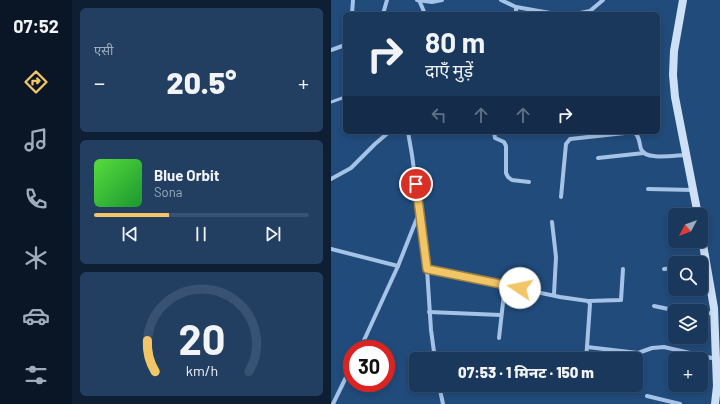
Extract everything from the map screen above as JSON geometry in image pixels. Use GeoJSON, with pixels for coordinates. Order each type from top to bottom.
{"type":"FeatureCollection","features":[{"type":"Feature","properties":{"kind":"street"},"geometry":{"type":"LineString","coordinates":[[352,12],[353,0]]}},
{"type":"Feature","properties":{"kind":"street"},"geometry":{"type":"LineString","coordinates":[[384,12],[387,0]]}},
{"type":"Feature","properties":{"kind":"street"},"geometry":{"type":"LineString","coordinates":[[418,0],[432,2],[442,0]]}},
{"type":"Feature","properties":{"kind":"street"},"geometry":{"type":"LineString","coordinates":[[418,0],[424,12]]}},
{"type":"Feature","properties":{"kind":"street"},"geometry":{"type":"LineString","coordinates":[[501,0],[516,7],[545,12]]}},
{"type":"Feature","properties":{"kind":"street"},"geometry":{"type":"LineString","coordinates":[[585,12],[590,11],[603,0]]}},
{"type":"Feature","properties":{"kind":"street"},"geometry":{"type":"LineString","coordinates":[[683,0],[674,51],[673,75],[675,97],[697,208]]}},
{"type":"Feature","properties":{"kind":"street"},"geometry":{"type":"LineString","coordinates":[[516,7],[516,12]]}},
{"type":"Feature","properties":{"kind":"street"},"geometry":{"type":"LineString","coordinates":[[331,50],[343,46]]}},
{"type":"Feature","properties":{"kind":"street"},"geometry":{"type":"LineString","coordinates":[[331,179],[351,168],[387,134]]}},
{"type":"Feature","properties":{"kind":"street"},"geometry":{"type":"LineString","coordinates":[[408,134],[427,269],[429,312],[434,352]]}},
{"type":"Feature","properties":{"kind":"street"},"geometry":{"type":"LineString","coordinates":[[494,134],[495,138],[504,142],[506,146],[506,173],[508,177],[512,180],[529,182]]}},
{"type":"Feature","properties":{"kind":"street"},"geometry":{"type":"LineString","coordinates":[[561,197],[566,144],[571,139],[590,134]]}},
{"type":"Feature","properties":{"kind":"street"},"geometry":{"type":"LineString","coordinates":[[637,134],[641,149],[644,153]]}},
{"type":"Feature","properties":{"kind":"street"},"geometry":{"type":"LineString","coordinates":[[598,158],[644,153],[662,156],[686,154]]}},
{"type":"Feature","properties":{"kind":"street"},"geometry":{"type":"LineString","coordinates":[[648,189],[693,190]]}},
{"type":"Feature","properties":{"kind":"street"},"geometry":{"type":"LineString","coordinates":[[364,340],[419,212]]}},
{"type":"Feature","properties":{"kind":"street"},"geometry":{"type":"LineString","coordinates":[[552,222],[556,257],[554,294]]}},
{"type":"Feature","properties":{"kind":"street"},"geometry":{"type":"LineString","coordinates":[[331,249],[397,266]]}},
{"type":"Feature","properties":{"kind":"street"},"geometry":{"type":"LineString","coordinates":[[427,269],[554,294],[560,297],[589,301],[621,300],[623,269]]}},
{"type":"Feature","properties":{"kind":"street"},"geometry":{"type":"LineString","coordinates":[[664,269],[668,269]]}},
{"type":"Feature","properties":{"kind":"street"},"geometry":{"type":"LineString","coordinates":[[499,338],[505,285]]}},
{"type":"Feature","properties":{"kind":"street"},"geometry":{"type":"LineString","coordinates":[[708,286],[714,313],[716,359],[715,404]]}},
{"type":"Feature","properties":{"kind":"street"},"geometry":{"type":"LineString","coordinates":[[587,352],[589,301]]}},
{"type":"Feature","properties":{"kind":"street"},"geometry":{"type":"LineString","coordinates":[[654,306],[668,309]]}},
{"type":"Feature","properties":{"kind":"street"},"geometry":{"type":"LineString","coordinates":[[429,312],[501,315]]}},
{"type":"Feature","properties":{"kind":"street"},"geometry":{"type":"LineString","coordinates":[[708,313],[714,313]]}},
{"type":"Feature","properties":{"kind":"street"},"geometry":{"type":"LineString","coordinates":[[587,347],[638,353],[652,348],[664,347],[716,359]]}},
{"type":"Feature","properties":{"kind":"street"},"geometry":{"type":"LineString","coordinates":[[333,404],[343,383]]}},
{"type":"Feature","properties":{"kind":"street"},"geometry":{"type":"LineString","coordinates":[[440,392],[443,404]]}},
{"type":"Feature","properties":{"kind":"street"},"geometry":{"type":"LineString","coordinates":[[647,396],[680,404]]}},
{"type":"Feature","properties":{"kind":"lane"},"geometry":{"type":"LineString","coordinates":[[331,102],[343,99]]}},
{"type":"Feature","properties":{"kind":"route"},"geometry":{"type":"LineString","coordinates":[[416,184],[427,269],[520,288]]}}]}
